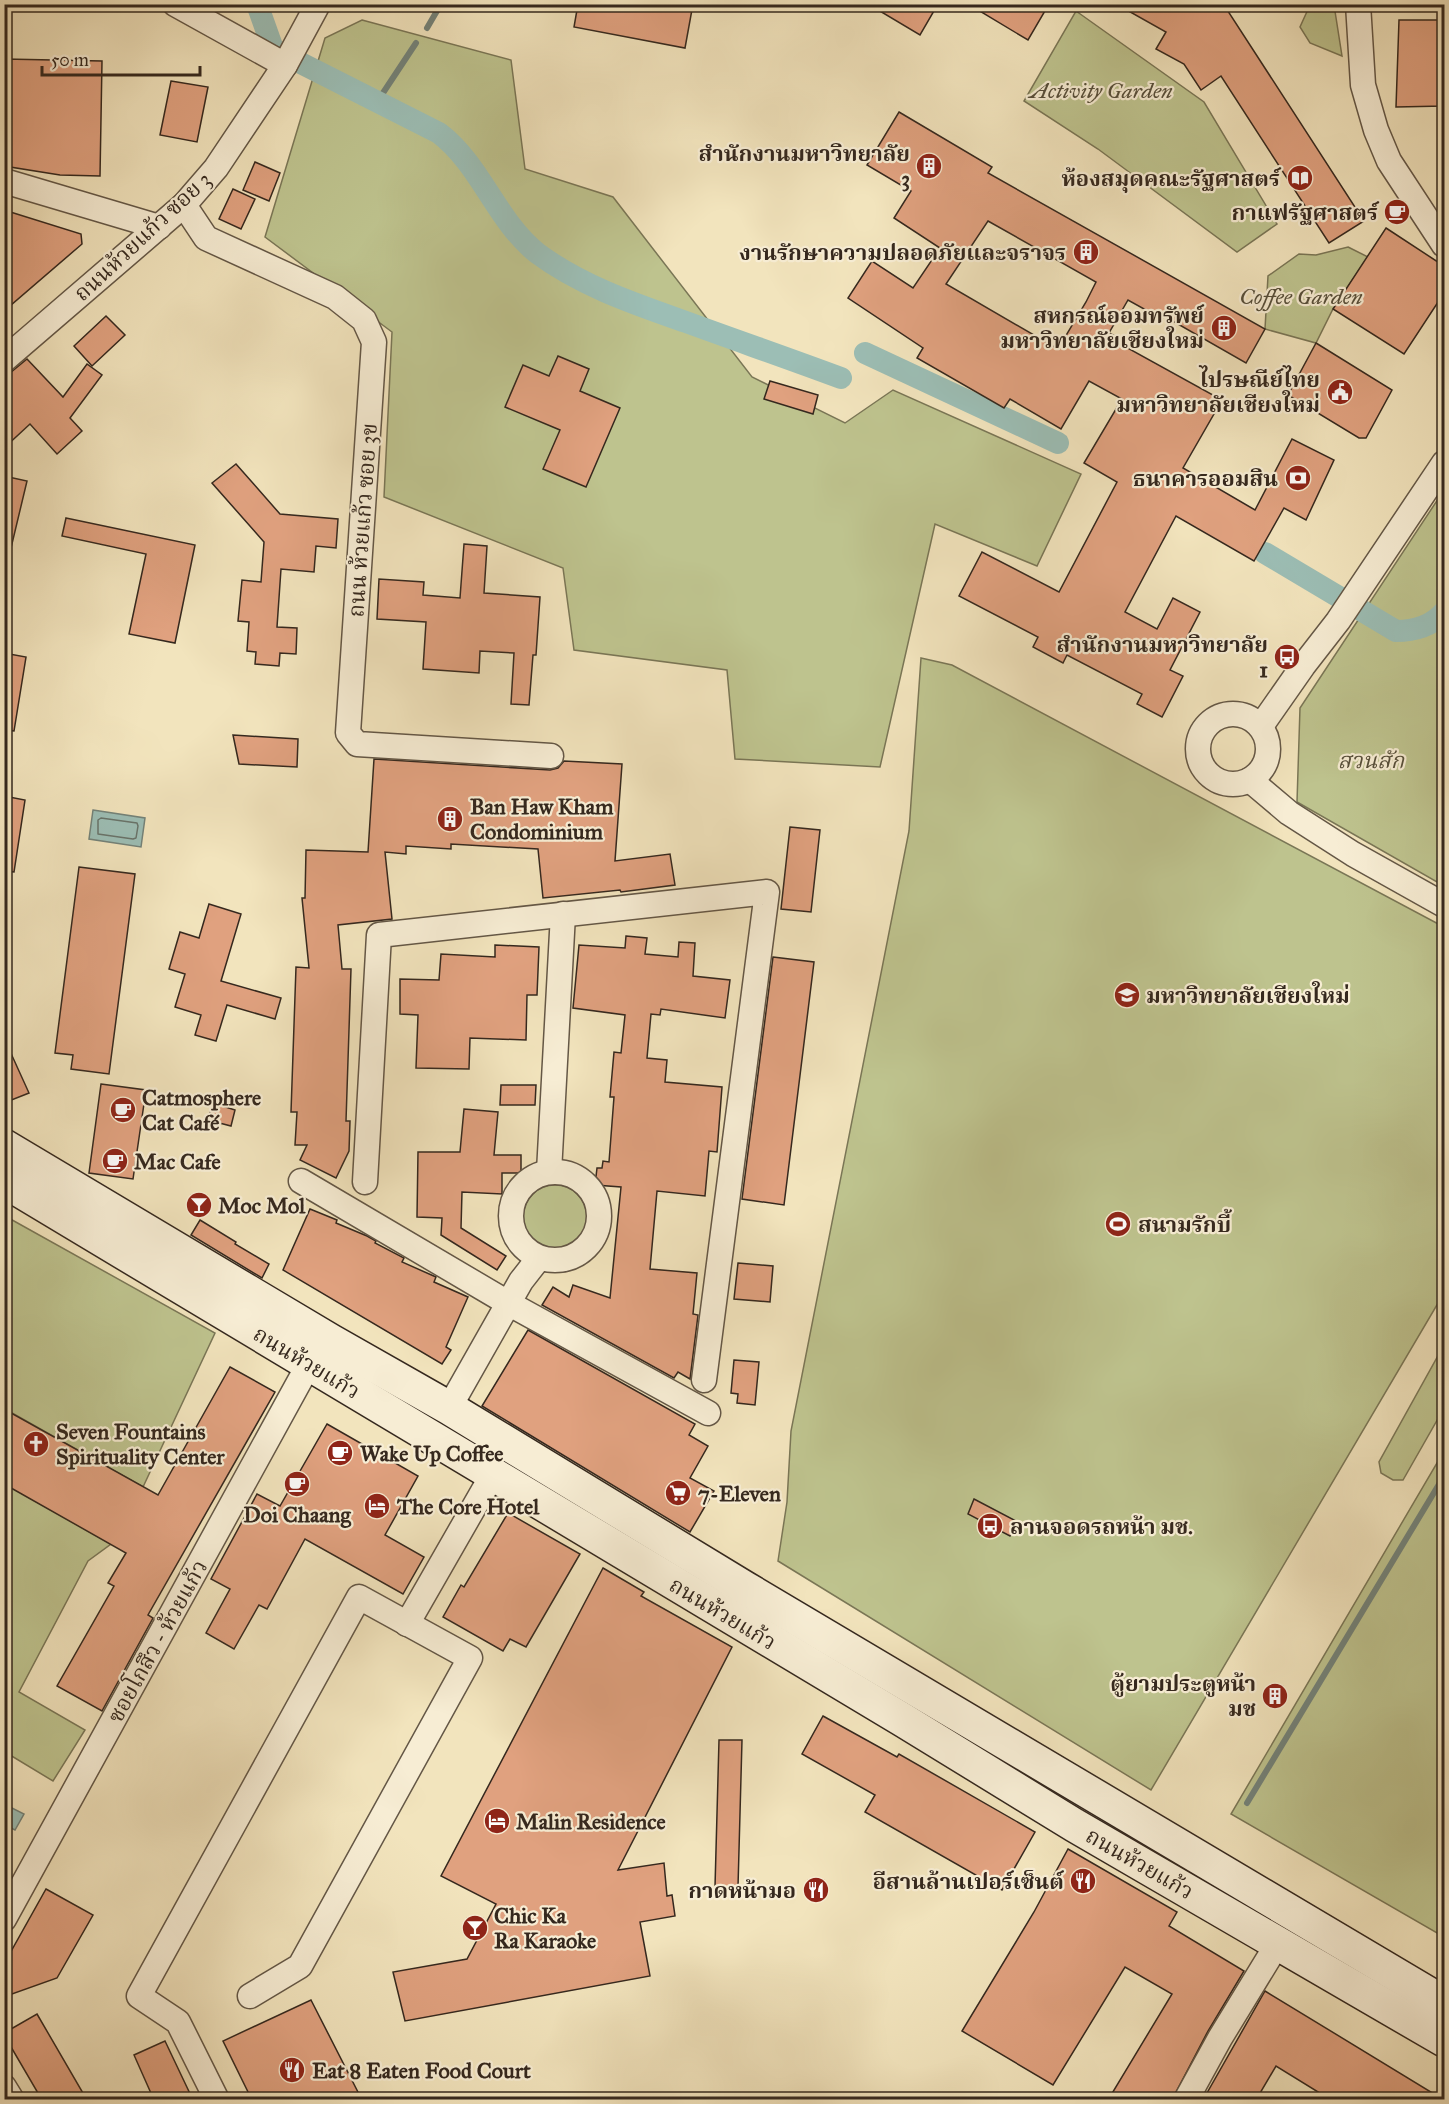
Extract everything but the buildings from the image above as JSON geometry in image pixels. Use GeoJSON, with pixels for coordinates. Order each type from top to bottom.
{"type":"FeatureCollection","features":[{"type":"Feature","properties":{"kind":"main road","name":"ถนนห้วยแก้ว"},"geometry":{"type":"LineString","coordinates":[[4,1146],[317,1351],[493,1474],[1120,1851],[1444,2040]]}},
{"type":"Feature","properties":{"kind":"main road","name":"ถนนห้วยแก้ว"},"geometry":{"type":"LineString","coordinates":[[4,1181],[317,1351],[449,1408],[735,1582],[1444,2003]]}},
{"type":"Feature","properties":{"kind":"main road"},"geometry":{"type":"LineString","coordinates":[[1120,1851],[1137,1822]]}},
{"type":"Feature","properties":{"kind":"main road"},"geometry":{"type":"LineString","coordinates":[[1175,1883],[1192,1855]]}},
{"type":"Feature","properties":{"kind":"street"},"geometry":{"type":"LineString","coordinates":[[175,4],[290,55]]}},
{"type":"Feature","properties":{"kind":"street","name":"ถนนห้วยแก้ว ซอย 3"},"geometry":{"type":"LineString","coordinates":[[4,360],[184,205],[216,168],[290,55],[318,4]]}},
{"type":"Feature","properties":{"kind":"street"},"geometry":{"type":"LineString","coordinates":[[1358,4],[1363,85],[1376,130],[1389,161],[1444,245]]}},
{"type":"Feature","properties":{"kind":"street"},"geometry":{"type":"LineString","coordinates":[[4,181],[159,227]]}},
{"type":"Feature","properties":{"kind":"street","name":"ถนน ห้วยแก้ว ซอย 3ข"},"geometry":{"type":"LineString","coordinates":[[184,205],[206,238],[334,297],[364,320],[374,342],[348,734],[357,744],[551,756]]}},
{"type":"Feature","properties":{"kind":"street"},"geometry":{"type":"LineString","coordinates":[[1261,726],[1338,621],[1444,463]]}},
{"type":"Feature","properties":{"kind":"street"},"geometry":{"type":"LineString","coordinates":[[1226,714],[1239,714],[1248,716],[1261,726],[1267,737],[1269,750],[1267,762],[1260,772],[1250,780],[1238,784],[1216,780],[1207,773],[1198,755],[1199,741],[1204,729],[1213,720],[1226,714]]}},
{"type":"Feature","properties":{"kind":"street"},"geometry":{"type":"LineString","coordinates":[[1250,780],[1289,813],[1353,854],[1444,905]]}},
{"type":"Feature","properties":{"kind":"street"},"geometry":{"type":"LineString","coordinates":[[365,1182],[379,935],[767,892],[704,1380]]}},
{"type":"Feature","properties":{"kind":"street"},"geometry":{"type":"LineString","coordinates":[[549,1172],[563,914]]}},
{"type":"Feature","properties":{"kind":"street"},"geometry":{"type":"LineString","coordinates":[[564,1172],[578,1178],[589,1187],[600,1214],[598,1228],[591,1242],[581,1252],[568,1258],[553,1260],[539,1258],[526,1250],[512,1229],[510,1216],[512,1203],[517,1192],[537,1175],[564,1172]]}},
{"type":"Feature","properties":{"kind":"street"},"geometry":{"type":"LineString","coordinates":[[301,1181],[508,1303],[708,1413]]}},
{"type":"Feature","properties":{"kind":"street"},"geometry":{"type":"LineString","coordinates":[[449,1408],[521,1281],[539,1258]]}},
{"type":"Feature","properties":{"kind":"street","name":"ซอยโกสึว - ห้วยแก้ว"},"geometry":{"type":"LineString","coordinates":[[4,1919],[317,1351]]}},
{"type":"Feature","properties":{"kind":"street"},"geometry":{"type":"LineString","coordinates":[[407,1624],[493,1474]]}},
{"type":"Feature","properties":{"kind":"street"},"geometry":{"type":"LineString","coordinates":[[217,2100],[178,2022],[139,1996],[359,1597],[470,1658],[300,1966],[250,1996]]}},
{"type":"Feature","properties":{"kind":"street"},"geometry":{"type":"LineString","coordinates":[[1186,2100],[1220,2038],[1278,1943]]}},
{"type":"Feature","properties":{"kind":"street"},"geometry":{"type":"LineString","coordinates":[[4,2087],[12,2100]]}},
{"type":"Feature","properties":{"kind":"green space"},"geometry":{"type":"Polygon","coordinates":[[[1310,5],[1334,5],[1342,56],[1310,43],[1300,27],[1310,5]]]}},
{"type":"Feature","properties":{"kind":"green space","name":"Activity Garden"},"geometry":{"type":"Polygon","coordinates":[[[1076,11],[1204,102],[1277,224],[1237,252],[1098,149],[1024,101],[1076,11]]]}},
{"type":"Feature","properties":{"kind":"green space"},"geometry":{"type":"Polygon","coordinates":[[[362,20],[511,60],[525,169],[613,197],[752,377],[845,423],[893,390],[1081,474],[1037,566],[935,524],[880,767],[735,759],[727,670],[574,650],[563,568],[384,497],[392,332],[265,237],[325,38],[362,20]]]}},
{"type":"Feature","properties":{"kind":"green space","name":"Coffee Garden"},"geometry":{"type":"Polygon","coordinates":[[[1348,247],[1368,257],[1333,309],[1316,343],[1265,329],[1268,276],[1299,254],[1316,255],[1348,247]]]}},
{"type":"Feature","properties":{"kind":"green space","name":"สวนสัก"},"geometry":{"type":"Polygon","coordinates":[[[1444,490],[1444,886],[1297,802],[1300,708],[1444,490]]]}},
{"type":"Feature","properties":{"kind":"green space"},"geometry":{"type":"Polygon","coordinates":[[[921,658],[952,665],[1444,927],[1444,1293],[1151,1790],[778,1561],[787,1502],[791,1431],[909,831],[921,658]]]}},
{"type":"Feature","properties":{"kind":"green space"},"geometry":{"type":"Polygon","coordinates":[[[549,1185],[561,1185],[578,1194],[585,1205],[587,1217],[585,1229],[578,1240],[561,1249],[549,1249],[537,1244],[528,1235],[523,1223],[523,1211],[528,1199],[537,1190],[549,1185]]]}},
{"type":"Feature","properties":{"kind":"green space"},"geometry":{"type":"Polygon","coordinates":[[[5,1216],[215,1333],[143,1487],[5,1409],[5,1216]]]}},
{"type":"Feature","properties":{"kind":"green space"},"geometry":{"type":"Polygon","coordinates":[[[1444,1345],[1444,1408],[1403,1480],[1393,1480],[1381,1473],[1379,1462],[1444,1345]]]}},
{"type":"Feature","properties":{"kind":"green space"},"geometry":{"type":"Polygon","coordinates":[[[1444,1451],[1444,1937],[1231,1814],[1444,1451]]]}},
{"type":"Feature","properties":{"kind":"green space"},"geometry":{"type":"Polygon","coordinates":[[[5,1484],[111,1544],[88,1561],[19,1692],[85,1730],[53,1781],[5,1752],[5,1484]]]}},
{"type":"Feature","properties":{"kind":"water"},"geometry":{"type":"Polygon","coordinates":[[[93,810],[145,818],[141,847],[89,839],[93,810]]]}},
{"type":"Feature","properties":{"kind":"water"},"geometry":{"type":"Polygon","coordinates":[[[4,1804],[24,1814],[15,1830],[5,1825],[4,1804]]]}},
{"type":"Feature","properties":{"kind":"waterway"},"geometry":{"type":"LineString","coordinates":[[257,4],[273,49],[439,133],[454,146],[478,176],[510,225],[537,253],[554,265],[590,285],[628,301],[841,378]]}},
{"type":"Feature","properties":{"kind":"waterway"},"geometry":{"type":"LineString","coordinates":[[427,28],[441,4]]}},
{"type":"Feature","properties":{"kind":"waterway"},"geometry":{"type":"LineString","coordinates":[[377,102],[416,43]]}},
{"type":"Feature","properties":{"kind":"waterway"},"geometry":{"type":"LineString","coordinates":[[865,353],[1058,443]]}},
{"type":"Feature","properties":{"kind":"waterway"},"geometry":{"type":"LineString","coordinates":[[1265,553],[1396,631],[1423,627],[1444,612]]}},
{"type":"Feature","properties":{"kind":"waterway"},"geometry":{"type":"LineString","coordinates":[[1247,1803],[1444,1476]]}},
{"type":"Feature","properties":{"kind":"place","name":"สำนักงานมหาวิทยาลัย 3"},"geometry":{"type":"Point","coordinates":[929,166]}},
{"type":"Feature","properties":{"kind":"place","name":"ห้องสมุดคณะรัฐศาสตร์"},"geometry":{"type":"Point","coordinates":[1300,178]}},
{"type":"Feature","properties":{"kind":"place","name":"กาแฟรัฐศาสตร์"},"geometry":{"type":"Point","coordinates":[1397,212]}},
{"type":"Feature","properties":{"kind":"place","name":"งานรักษาความปลอดภัยและจราจร"},"geometry":{"type":"Point","coordinates":[1086,252]}},
{"type":"Feature","properties":{"kind":"place","name":"สหกรณ์ออมทรัพย์ มหาวิทยาลัยเชียงใหม่"},"geometry":{"type":"Point","coordinates":[1224,328]}},
{"type":"Feature","properties":{"kind":"place","name":"ไปรษณีย์ไทย มหาวิทยาลัยเชียงใหม่"},"geometry":{"type":"Point","coordinates":[1340,392]}},
{"type":"Feature","properties":{"kind":"place","name":"ธนาคารออมสิน"},"geometry":{"type":"Point","coordinates":[1298,478]}},
{"type":"Feature","properties":{"kind":"place","name":"สํานักงานมหาวิทยาลัย 1"},"geometry":{"type":"Point","coordinates":[1287,657]}},
{"type":"Feature","properties":{"kind":"place","name":"Ban Haw Kham Condominium"},"geometry":{"type":"Point","coordinates":[450,819]}},
{"type":"Feature","properties":{"kind":"place","name":"มหาวิทยาลัยเชียงใหม่"},"geometry":{"type":"Point","coordinates":[1127,995]}},
{"type":"Feature","properties":{"kind":"place","name":"Catmosphere Cat Café"},"geometry":{"type":"Point","coordinates":[123,1110]}},
{"type":"Feature","properties":{"kind":"place","name":"Mac Cafe"},"geometry":{"type":"Point","coordinates":[115,1161]}},
{"type":"Feature","properties":{"kind":"place","name":"Moc Mol"},"geometry":{"type":"Point","coordinates":[199,1205]}},
{"type":"Feature","properties":{"kind":"place","name":"สนามรักบี้"},"geometry":{"type":"Point","coordinates":[1118,1224]}},
{"type":"Feature","properties":{"kind":"place","name":"Seven Fountains Spirituality Center"},"geometry":{"type":"Point","coordinates":[36,1444]}},
{"type":"Feature","properties":{"kind":"place","name":"Wake Up Coffee"},"geometry":{"type":"Point","coordinates":[340,1453]}},
{"type":"Feature","properties":{"kind":"place","name":"Doi Chaang"},"geometry":{"type":"Point","coordinates":[297,1484]}},
{"type":"Feature","properties":{"kind":"place","name":"7-Eleven"},"geometry":{"type":"Point","coordinates":[678,1493]}},
{"type":"Feature","properties":{"kind":"place","name":"The Core Hotel"},"geometry":{"type":"Point","coordinates":[377,1506]}},
{"type":"Feature","properties":{"kind":"place","name":"ลานจอดรถหน้า มช."},"geometry":{"type":"Point","coordinates":[990,1526]}},
{"type":"Feature","properties":{"kind":"place","name":"ตู้ยามประตูหน้า มช"},"geometry":{"type":"Point","coordinates":[1275,1696]}},
{"type":"Feature","properties":{"kind":"place","name":"Malin Residence"},"geometry":{"type":"Point","coordinates":[497,1821]}},
{"type":"Feature","properties":{"kind":"place","name":"อีสานล้านเปอร์เซ็นต์"},"geometry":{"type":"Point","coordinates":[1083,1881]}},
{"type":"Feature","properties":{"kind":"place","name":"กาดหน้ามอ"},"geometry":{"type":"Point","coordinates":[816,1890]}},
{"type":"Feature","properties":{"kind":"place","name":"Chic Ka Ra Karaoke"},"geometry":{"type":"Point","coordinates":[475,1928]}},
{"type":"Feature","properties":{"kind":"place","name":"Eat 8 Eaten Food Court"},"geometry":{"type":"Point","coordinates":[292,2070]}}]}
